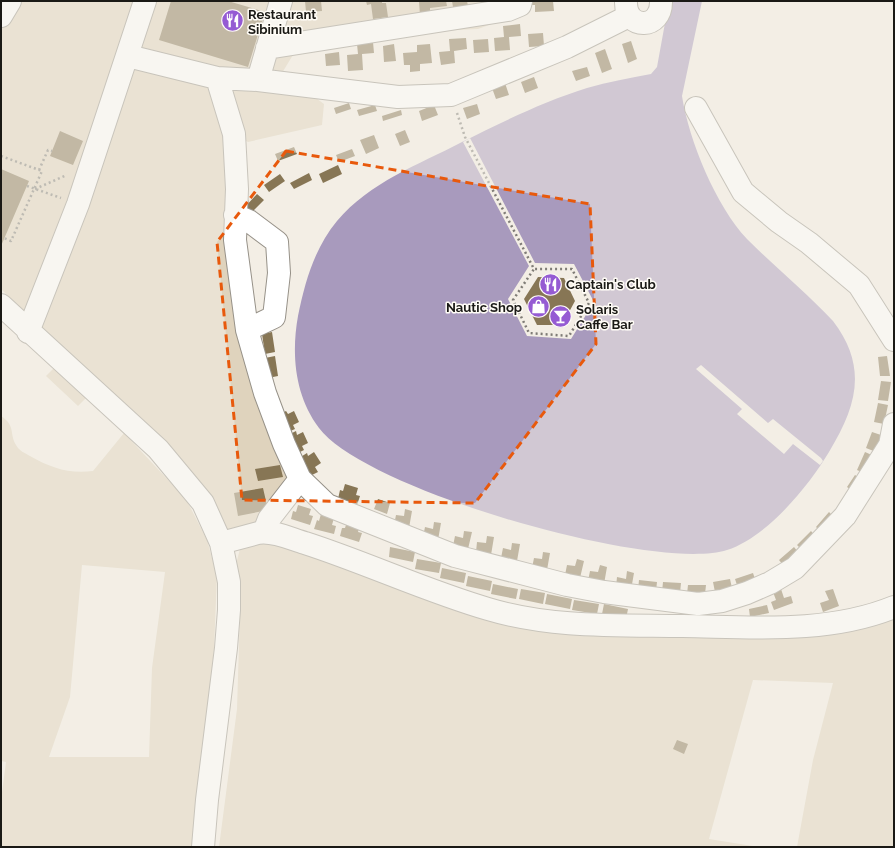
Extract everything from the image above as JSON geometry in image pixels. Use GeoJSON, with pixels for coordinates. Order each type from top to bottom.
{"type":"FeatureCollection","features":[{"type":"Feature","properties":{"kind":"street"},"geometry":{"type":"LineString","coordinates":[[1,16],[10,1]]}},
{"type":"Feature","properties":{"kind":"street"},"geometry":{"type":"LineString","coordinates":[[28,332],[78,204],[145,1]]}},
{"type":"Feature","properties":{"kind":"street"},"geometry":{"type":"LineString","coordinates":[[258,80],[281,1]]}},
{"type":"Feature","properties":{"kind":"street"},"geometry":{"type":"LineString","coordinates":[[267,48],[508,10],[520,5],[521,1]]}},
{"type":"Feature","properties":{"kind":"street"},"geometry":{"type":"LineString","coordinates":[[128,56],[217,78],[258,80],[398,97],[451,95],[568,47],[628,8],[634,21],[648,23],[659,15],[661,1]]}},
{"type":"Feature","properties":{"kind":"street"},"geometry":{"type":"LineString","coordinates":[[217,78],[234,134],[237,189],[235,240],[248,330],[265,393],[284,444],[300,479],[327,505],[455,556],[574,586],[604,592],[698,604],[722,601],[747,593],[770,583],[795,568],[845,516],[892,445],[894,424]]}},
{"type":"Feature","properties":{"kind":"street"},"geometry":{"type":"LineString","coordinates":[[696,108],[743,192],[779,222],[809,243],[859,285],[894,340]]}},
{"type":"Feature","properties":{"kind":"street"},"geometry":{"type":"LineString","coordinates":[[235,215],[249,221],[277,242],[279,273],[274,317],[248,330]]}},
{"type":"Feature","properties":{"kind":"street"},"geometry":{"type":"LineString","coordinates":[[1,305],[28,332],[158,449],[203,503],[221,543],[228,582],[229,610],[203,847]]}},
{"type":"Feature","properties":{"kind":"street"},"geometry":{"type":"LineString","coordinates":[[264,532],[269,519],[300,479]]}},
{"type":"Feature","properties":{"kind":"street"},"geometry":{"type":"LineString","coordinates":[[221,543],[264,532],[318,547],[487,609],[544,622],[595,625],[778,627],[841,622],[880,613],[894,607]]}},
{"type":"Feature","properties":{"kind":"path"},"geometry":{"type":"LineString","coordinates":[[451,95],[465,138],[534,268]]}},
{"type":"Feature","properties":{"kind":"path"},"geometry":{"type":"LineString","coordinates":[[39,170],[48,150],[52,151]]}},
{"type":"Feature","properties":{"kind":"path"},"geometry":{"type":"LineString","coordinates":[[1,156],[42,172],[11,241],[4,238]]}},
{"type":"Feature","properties":{"kind":"path"},"geometry":{"type":"LineString","coordinates":[[35,189],[68,175]]}},
{"type":"Feature","properties":{"kind":"path"},"geometry":{"type":"LineString","coordinates":[[27,186],[78,204]]}},
{"type":"Feature","properties":{"kind":"path"},"geometry":{"type":"LineString","coordinates":[[534,268],[572,269],[589,303],[569,336],[529,333],[513,300],[534,268]]}},
{"type":"Feature","properties":{"kind":"highlighted area"},"geometry":{"type":"Polygon","coordinates":[[[286,151],[590,204],[596,344],[475,503],[242,500],[217,242],[286,151]]]}},
{"type":"Feature","properties":{"kind":"shaded area"},"geometry":{"type":"Polygon","coordinates":[[[1,1],[515,1],[516,15],[478,29],[376,34],[296,50],[282,73],[324,104],[322,125],[248,142],[243,139],[239,232],[251,323],[301,472],[269,519],[221,531],[56,343],[1,289],[1,1]]]}},
{"type":"Feature","properties":{"kind":"shaded area"},"geometry":{"type":"Polygon","coordinates":[[[669,1],[702,1],[682,96],[697,152],[715,191],[725,209],[747,239],[833,321],[844,338],[851,354],[855,386],[852,402],[839,435],[820,466],[798,495],[771,523],[757,534],[727,550],[691,554],[639,549],[578,538],[513,521],[449,500],[392,476],[347,452],[319,428],[311,416],[300,389],[295,360],[298,316],[307,278],[316,254],[329,232],[350,207],[379,185],[477,134],[524,112],[571,93],[603,84],[651,74],[657,67],[669,1]]]}},
{"type":"Feature","properties":{"kind":"shaded area"},"geometry":{"type":"Polygon","coordinates":[[[54,368],[86,398],[78,406],[46,376],[54,368]]]}},
{"type":"Feature","properties":{"kind":"shaded area"},"geometry":{"type":"Polygon","coordinates":[[[1,416],[9,423],[14,441],[20,450],[45,464],[68,471],[93,471],[124,433],[186,499],[207,540],[217,576],[214,649],[193,847],[1,847],[1,800],[6,762],[1,761],[1,416]],[[82,565],[70,697],[49,757],[149,757],[152,668],[165,572],[82,565]]]}},
{"type":"Feature","properties":{"kind":"shaded area"},"geometry":{"type":"Polygon","coordinates":[[[253,541],[274,541],[537,629],[894,614],[894,847],[797,847],[813,760],[833,683],[753,680],[709,839],[759,847],[219,847],[237,709],[240,612],[236,564],[240,549],[253,541]]]}},
{"type":"Feature","properties":{"kind":"pier"},"geometry":{"type":"Polygon","coordinates":[[[470,138],[535,263],[574,264],[594,302],[571,339],[527,336],[508,299],[529,266],[463,142],[470,138]]]}},
{"type":"Feature","properties":{"kind":"pier"},"geometry":{"type":"Polygon","coordinates":[[[701,365],[768,423],[773,419],[821,458],[823,461],[820,465],[793,444],[784,454],[737,414],[742,409],[696,369],[701,365]]]}},
{"type":"Feature","properties":{"kind":"building"},"geometry":{"type":"Polygon","coordinates":[[[171,1],[228,1],[265,12],[248,67],[159,40],[171,1]]]}},
{"type":"Feature","properties":{"kind":"building"},"geometry":{"type":"Polygon","coordinates":[[[305,1],[321,1],[322,11],[306,12],[305,1]]]}},
{"type":"Feature","properties":{"kind":"building"},"geometry":{"type":"Polygon","coordinates":[[[366,1],[382,1],[382,3],[386,3],[388,17],[373,19],[371,4],[367,5],[366,1]]]}},
{"type":"Feature","properties":{"kind":"building"},"geometry":{"type":"Polygon","coordinates":[[[446,1],[447,6],[430,8],[430,13],[420,15],[419,2],[446,1]]]}},
{"type":"Feature","properties":{"kind":"building"},"geometry":{"type":"Polygon","coordinates":[[[452,1],[467,1],[468,6],[453,7],[452,1]]]}},
{"type":"Feature","properties":{"kind":"building"},"geometry":{"type":"Polygon","coordinates":[[[531,1],[553,1],[554,11],[535,12],[535,5],[531,5],[531,1]]]}},
{"type":"Feature","properties":{"kind":"building"},"geometry":{"type":"Polygon","coordinates":[[[520,24],[521,36],[509,37],[510,50],[495,51],[494,38],[504,37],[503,26],[520,24]]]}},
{"type":"Feature","properties":{"kind":"building"},"geometry":{"type":"Polygon","coordinates":[[[543,33],[544,46],[529,47],[528,34],[543,33]]]}},
{"type":"Feature","properties":{"kind":"building"},"geometry":{"type":"Polygon","coordinates":[[[466,38],[467,49],[454,51],[455,63],[441,65],[439,52],[450,51],[449,39],[466,38]]]}},
{"type":"Feature","properties":{"kind":"building"},"geometry":{"type":"Polygon","coordinates":[[[488,39],[489,52],[474,53],[473,40],[488,39]]]}},
{"type":"Feature","properties":{"kind":"building"},"geometry":{"type":"Polygon","coordinates":[[[631,41],[637,59],[628,63],[622,44],[631,41]]]}},
{"type":"Feature","properties":{"kind":"building"},"geometry":{"type":"Polygon","coordinates":[[[373,42],[374,53],[362,54],[363,70],[348,71],[347,55],[358,54],[357,44],[373,42]]]}},
{"type":"Feature","properties":{"kind":"building"},"geometry":{"type":"Polygon","coordinates":[[[394,44],[396,61],[384,62],[383,46],[394,44]]]}},
{"type":"Feature","properties":{"kind":"building"},"geometry":{"type":"Polygon","coordinates":[[[430,44],[432,63],[420,64],[420,71],[410,72],[410,65],[404,65],[403,53],[417,52],[417,45],[430,44]]]}},
{"type":"Feature","properties":{"kind":"building"},"geometry":{"type":"Polygon","coordinates":[[[605,49],[612,69],[602,73],[595,53],[605,49]]]}},
{"type":"Feature","properties":{"kind":"building"},"geometry":{"type":"Polygon","coordinates":[[[339,52],[340,65],[326,66],[325,54],[339,52]]]}},
{"type":"Feature","properties":{"kind":"building"},"geometry":{"type":"Polygon","coordinates":[[[587,67],[590,76],[576,81],[572,71],[587,67]]]}},
{"type":"Feature","properties":{"kind":"building"},"geometry":{"type":"Polygon","coordinates":[[[534,77],[538,88],[525,93],[521,82],[534,77]]]}},
{"type":"Feature","properties":{"kind":"building"},"geometry":{"type":"Polygon","coordinates":[[[505,83],[509,95],[496,99],[492,88],[505,83]]]}},
{"type":"Feature","properties":{"kind":"building"},"geometry":{"type":"Polygon","coordinates":[[[349,103],[351,109],[336,114],[334,108],[349,103]]]}},
{"type":"Feature","properties":{"kind":"building"},"geometry":{"type":"Polygon","coordinates":[[[477,104],[480,114],[467,119],[463,108],[477,104]]]}},
{"type":"Feature","properties":{"kind":"building"},"geometry":{"type":"Polygon","coordinates":[[[375,105],[377,111],[359,116],[357,110],[375,105]]]}},
{"type":"Feature","properties":{"kind":"building"},"geometry":{"type":"Polygon","coordinates":[[[434,105],[438,115],[422,121],[419,111],[434,105]]]}},
{"type":"Feature","properties":{"kind":"building"},"geometry":{"type":"Polygon","coordinates":[[[401,110],[402,115],[383,121],[382,116],[401,110]]]}},
{"type":"Feature","properties":{"kind":"building"},"geometry":{"type":"Polygon","coordinates":[[[405,130],[410,142],[400,146],[395,134],[405,130]]]}},
{"type":"Feature","properties":{"kind":"building"},"geometry":{"type":"Polygon","coordinates":[[[60,131],[83,141],[73,165],[50,156],[60,131]]]}},
{"type":"Feature","properties":{"kind":"building"},"geometry":{"type":"Polygon","coordinates":[[[374,135],[379,148],[366,154],[360,140],[374,135]]]}},
{"type":"Feature","properties":{"kind":"building"},"geometry":{"type":"Polygon","coordinates":[[[294,147],[297,154],[278,161],[275,154],[294,147]]]}},
{"type":"Feature","properties":{"kind":"building"},"geometry":{"type":"Polygon","coordinates":[[[352,149],[355,156],[339,162],[336,155],[352,149]]]}},
{"type":"Feature","properties":{"kind":"building"},"geometry":{"type":"Polygon","coordinates":[[[338,165],[342,174],[323,183],[319,174],[338,165]]]}},
{"type":"Feature","properties":{"kind":"building"},"geometry":{"type":"Polygon","coordinates":[[[1,169],[29,181],[1,246],[1,169]]]}},
{"type":"Feature","properties":{"kind":"building"},"geometry":{"type":"Polygon","coordinates":[[[309,173],[312,180],[294,189],[290,183],[309,173]]]}},
{"type":"Feature","properties":{"kind":"building"},"geometry":{"type":"Polygon","coordinates":[[[280,174],[285,181],[269,192],[264,185],[280,174]]]}},
{"type":"Feature","properties":{"kind":"building"},"geometry":{"type":"Polygon","coordinates":[[[257,194],[264,200],[250,214],[244,208],[257,194]]]}},
{"type":"Feature","properties":{"kind":"building"},"geometry":{"type":"Polygon","coordinates":[[[538,277],[564,278],[575,301],[562,325],[537,325],[524,299],[538,277]]]}},
{"type":"Feature","properties":{"kind":"building"},"geometry":{"type":"Polygon","coordinates":[[[272,332],[275,352],[265,354],[262,334],[272,332]]]}},
{"type":"Feature","properties":{"kind":"building"},"geometry":{"type":"Polygon","coordinates":[[[275,356],[278,376],[268,378],[265,358],[275,356]]]}},
{"type":"Feature","properties":{"kind":"building"},"geometry":{"type":"Polygon","coordinates":[[[887,356],[890,376],[880,376],[878,357],[887,356]]]}},
{"type":"Feature","properties":{"kind":"building"},"geometry":{"type":"Polygon","coordinates":[[[881,381],[891,382],[888,401],[878,400],[881,381]]]}},
{"type":"Feature","properties":{"kind":"building"},"geometry":{"type":"Polygon","coordinates":[[[878,403],[888,405],[884,424],[874,422],[878,403]]]}},
{"type":"Feature","properties":{"kind":"building"},"geometry":{"type":"Polygon","coordinates":[[[286,411],[288,414],[294,411],[299,422],[293,425],[295,429],[286,433],[278,415],[286,411]]]}},
{"type":"Feature","properties":{"kind":"building"},"geometry":{"type":"Polygon","coordinates":[[[296,431],[297,435],[303,432],[308,443],[302,446],[304,450],[296,454],[288,435],[296,431]]]}},
{"type":"Feature","properties":{"kind":"building"},"geometry":{"type":"Polygon","coordinates":[[[872,432],[881,435],[876,452],[866,448],[872,432]]]}},
{"type":"Feature","properties":{"kind":"building"},"geometry":{"type":"Polygon","coordinates":[[[314,452],[321,463],[315,467],[318,472],[310,476],[299,458],[307,453],[308,456],[314,452]]]}},
{"type":"Feature","properties":{"kind":"building"},"geometry":{"type":"Polygon","coordinates":[[[865,452],[874,456],[866,474],[857,470],[865,452]]]}},
{"type":"Feature","properties":{"kind":"building"},"geometry":{"type":"Polygon","coordinates":[[[280,465],[283,477],[258,481],[255,469],[280,465]]]}},
{"type":"Feature","properties":{"kind":"building"},"geometry":{"type":"Polygon","coordinates":[[[855,475],[863,480],[855,493],[847,487],[855,475]]]}},
{"type":"Feature","properties":{"kind":"building"},"geometry":{"type":"Polygon","coordinates":[[[345,484],[358,488],[356,495],[360,496],[357,505],[338,499],[340,490],[343,491],[345,484]]]}},
{"type":"Feature","properties":{"kind":"building"},"geometry":{"type":"Polygon","coordinates":[[[263,488],[268,510],[238,516],[234,493],[263,488]]]}},
{"type":"Feature","properties":{"kind":"building"},"geometry":{"type":"Polygon","coordinates":[[[378,499],[390,503],[387,514],[374,509],[378,499]]]}},
{"type":"Feature","properties":{"kind":"building"},"geometry":{"type":"Polygon","coordinates":[[[298,505],[311,509],[309,515],[313,516],[310,525],[291,519],[293,511],[296,512],[298,505]]]}},
{"type":"Feature","properties":{"kind":"building"},"geometry":{"type":"Polygon","coordinates":[[[405,509],[412,511],[409,528],[394,525],[396,515],[404,516],[405,509]]]}},
{"type":"Feature","properties":{"kind":"building"},"geometry":{"type":"Polygon","coordinates":[[[829,512],[834,517],[820,531],[816,527],[829,512]]]}},
{"type":"Feature","properties":{"kind":"building"},"geometry":{"type":"Polygon","coordinates":[[[321,514],[334,518],[332,525],[336,526],[334,534],[314,529],[321,514]]]}},
{"type":"Feature","properties":{"kind":"building"},"geometry":{"type":"Polygon","coordinates":[[[347,522],[360,526],[358,532],[362,533],[359,542],[340,536],[342,528],[345,528],[347,522]]]}},
{"type":"Feature","properties":{"kind":"building"},"geometry":{"type":"Polygon","coordinates":[[[434,522],[441,523],[438,540],[423,537],[425,527],[433,529],[434,522]]]}},
{"type":"Feature","properties":{"kind":"building"},"geometry":{"type":"Polygon","coordinates":[[[464,531],[472,532],[468,549],[453,546],[455,536],[463,538],[464,531]]]}},
{"type":"Feature","properties":{"kind":"building"},"geometry":{"type":"Polygon","coordinates":[[[811,531],[816,537],[803,551],[797,545],[811,531]]]}},
{"type":"Feature","properties":{"kind":"building"},"geometry":{"type":"Polygon","coordinates":[[[487,536],[494,537],[491,555],[476,552],[477,542],[486,543],[487,536]]]}},
{"type":"Feature","properties":{"kind":"building"},"geometry":{"type":"Polygon","coordinates":[[[512,543],[520,544],[517,561],[501,558],[503,548],[511,550],[512,543]]]}},
{"type":"Feature","properties":{"kind":"building"},"geometry":{"type":"Polygon","coordinates":[[[390,547],[415,552],[413,562],[389,557],[390,547]]]}},
{"type":"Feature","properties":{"kind":"building"},"geometry":{"type":"Polygon","coordinates":[[[794,547],[798,552],[783,565],[779,560],[794,547]]]}},
{"type":"Feature","properties":{"kind":"building"},"geometry":{"type":"Polygon","coordinates":[[[543,552],[550,553],[547,570],[532,568],[534,558],[542,559],[543,552]]]}},
{"type":"Feature","properties":{"kind":"building"},"geometry":{"type":"Polygon","coordinates":[[[417,559],[441,563],[439,573],[415,569],[417,559]]]}},
{"type":"Feature","properties":{"kind":"building"},"geometry":{"type":"Polygon","coordinates":[[[577,559],[584,561],[580,578],[565,575],[567,565],[575,566],[577,559]]]}},
{"type":"Feature","properties":{"kind":"building"},"geometry":{"type":"Polygon","coordinates":[[[600,565],[607,567],[604,584],[588,581],[590,571],[598,572],[600,565]]]}},
{"type":"Feature","properties":{"kind":"building"},"geometry":{"type":"Polygon","coordinates":[[[442,568],[466,573],[464,583],[440,578],[442,568]]]}},
{"type":"Feature","properties":{"kind":"building"},"geometry":{"type":"Polygon","coordinates":[[[627,571],[634,573],[631,590],[616,587],[617,577],[626,579],[627,571]]]}},
{"type":"Feature","properties":{"kind":"building"},"geometry":{"type":"Polygon","coordinates":[[[753,573],[756,582],[738,588],[735,579],[753,573]]]}},
{"type":"Feature","properties":{"kind":"building"},"geometry":{"type":"Polygon","coordinates":[[[468,576],[492,581],[490,591],[466,586],[468,576]]]}},
{"type":"Feature","properties":{"kind":"building"},"geometry":{"type":"Polygon","coordinates":[[[730,579],[732,588],[715,592],[713,582],[730,579]]]}},
{"type":"Feature","properties":{"kind":"building"},"geometry":{"type":"Polygon","coordinates":[[[639,580],[657,582],[656,591],[638,590],[639,580]]]}},
{"type":"Feature","properties":{"kind":"building"},"geometry":{"type":"Polygon","coordinates":[[[663,582],[681,583],[680,593],[662,592],[663,582]]]}},
{"type":"Feature","properties":{"kind":"building"},"geometry":{"type":"Polygon","coordinates":[[[493,584],[518,589],[516,599],[491,594],[493,584]]]}},
{"type":"Feature","properties":{"kind":"building"},"geometry":{"type":"Polygon","coordinates":[[[688,585],[706,585],[705,594],[687,594],[688,585]]]}},
{"type":"Feature","properties":{"kind":"building"},"geometry":{"type":"Polygon","coordinates":[[[521,589],[545,593],[543,604],[519,599],[521,589]]]}},
{"type":"Feature","properties":{"kind":"building"},"geometry":{"type":"Polygon","coordinates":[[[781,589],[784,598],[791,596],[793,603],[774,610],[771,602],[776,600],[773,592],[781,589]]]}},
{"type":"Feature","properties":{"kind":"building"},"geometry":{"type":"Polygon","coordinates":[[[833,589],[839,606],[823,612],[820,603],[829,600],[825,591],[833,589]]]}},
{"type":"Feature","properties":{"kind":"building"},"geometry":{"type":"Polygon","coordinates":[[[547,594],[572,599],[570,609],[545,604],[547,594]]]}},
{"type":"Feature","properties":{"kind":"building"},"geometry":{"type":"Polygon","coordinates":[[[574,600],[599,604],[597,614],[572,610],[574,600]]]}},
{"type":"Feature","properties":{"kind":"building"},"geometry":{"type":"Polygon","coordinates":[[[604,604],[628,609],[626,619],[602,614],[604,604]]]}},
{"type":"Feature","properties":{"kind":"building"},"geometry":{"type":"Polygon","coordinates":[[[767,605],[769,613],[750,617],[749,609],[767,605]]]}},
{"type":"Feature","properties":{"kind":"building"},"geometry":{"type":"Polygon","coordinates":[[[677,740],[688,744],[684,754],[673,749],[677,740]]]}},
{"type":"Feature","properties":{"kind":"place","name":"Restaurant Sibinium"},"geometry":{"type":"Point","coordinates":[233,21]}},
{"type":"Feature","properties":{"kind":"place","name":"Captain's Club"},"geometry":{"type":"Point","coordinates":[551,284]}},
{"type":"Feature","properties":{"kind":"place","name":"Nautic Shop"},"geometry":{"type":"Point","coordinates":[538,307]}},
{"type":"Feature","properties":{"kind":"place","name":"Solaris Caffe Bar"},"geometry":{"type":"Point","coordinates":[561,316]}}]}
